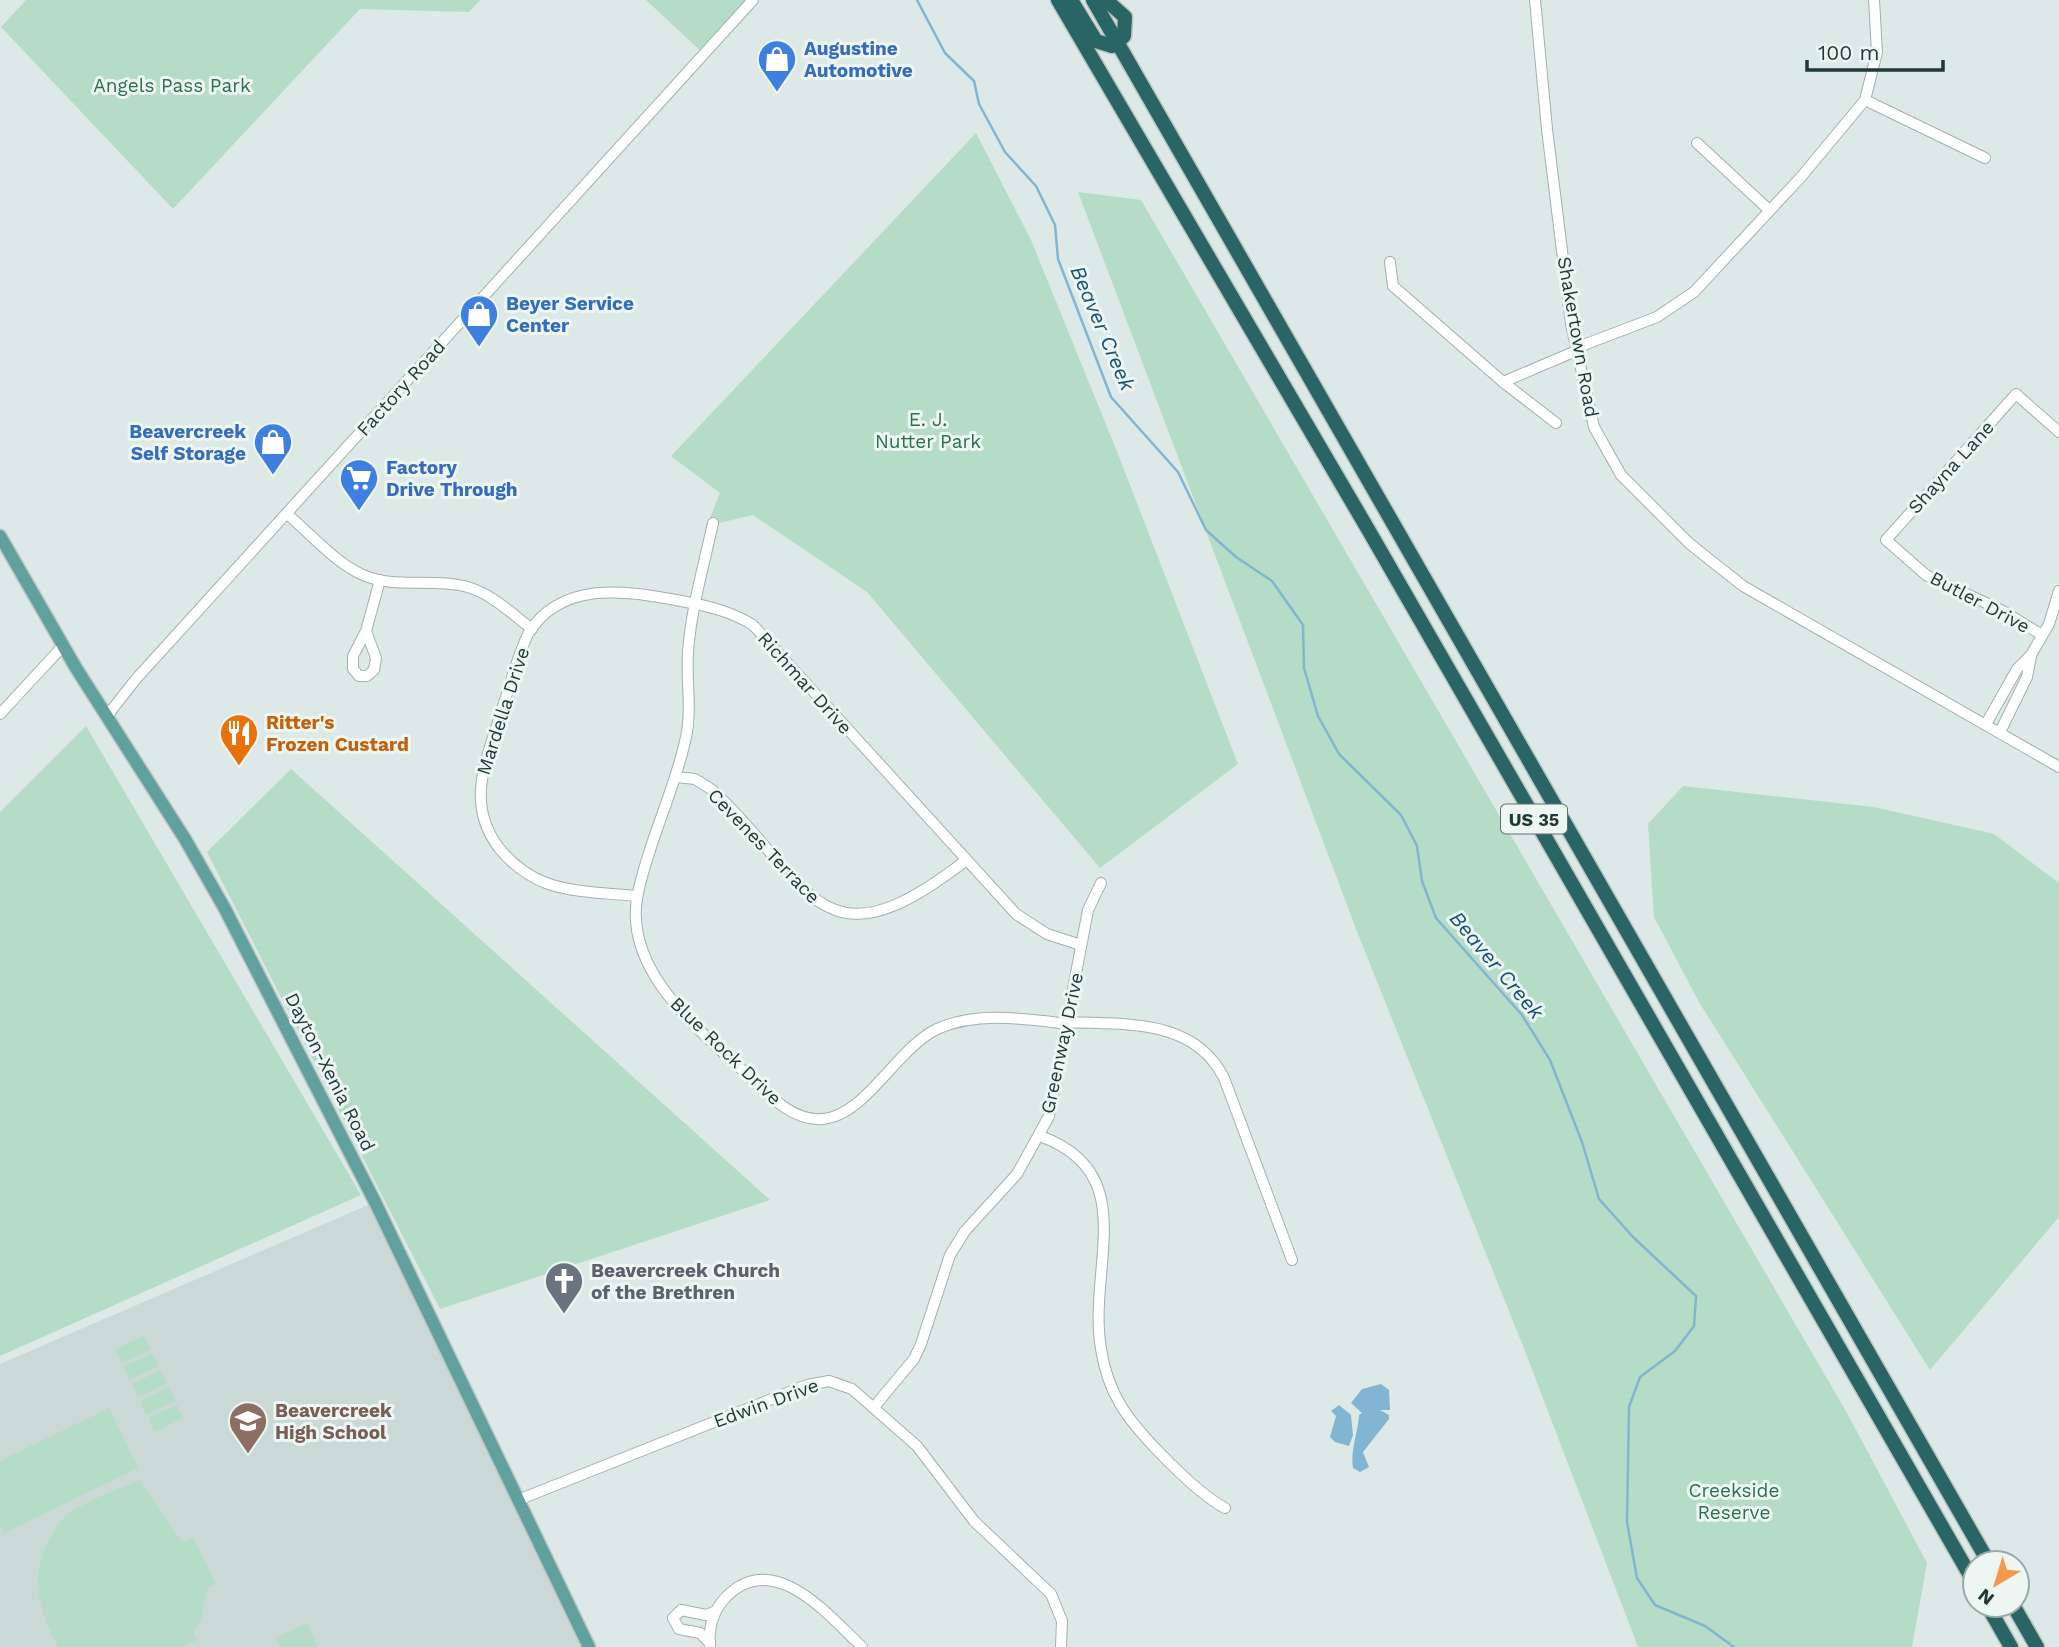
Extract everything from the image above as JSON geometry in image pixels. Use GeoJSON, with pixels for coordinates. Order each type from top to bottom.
{"type":"FeatureCollection","features":[{"type":"Feature","properties":{"kind":"highway","name":"US 35"},"geometry":{"type":"LineString","coordinates":[[1059,0],[1369,531],[1961,1560]]}},
{"type":"Feature","properties":{"kind":"highway"},"geometry":{"type":"LineString","coordinates":[[1071,0],[1096,41],[1104,46],[1117,44],[1126,27],[1125,18],[1106,0]]}},
{"type":"Feature","properties":{"kind":"highway"},"geometry":{"type":"LineString","coordinates":[[1085,0],[1108,27]]}},
{"type":"Feature","properties":{"kind":"highway","name":"US 35"},"geometry":{"type":"LineString","coordinates":[[1093,0],[1981,1549]]}},
{"type":"Feature","properties":{"kind":"highway"},"geometry":{"type":"LineString","coordinates":[[1995,1619],[2011,1647]]}},
{"type":"Feature","properties":{"kind":"highway"},"geometry":{"type":"LineString","coordinates":[[2021,1619],[2037,1647]]}},
{"type":"Feature","properties":{"kind":"main road","name":"Dayton-Xenia Road"},"geometry":{"type":"LineString","coordinates":[[0,536],[63,646],[225,909],[375,1202],[589,1647]]}},
{"type":"Feature","properties":{"kind":"street","name":"Factory Road"},"geometry":{"type":"LineString","coordinates":[[107,716],[136,679],[753,0]]}},
{"type":"Feature","properties":{"kind":"street","name":"Shakertown Road"},"geometry":{"type":"LineString","coordinates":[[1535,0],[1547,130],[1576,351],[1594,427],[1609,458],[1642,498],[1690,544],[1757,595],[2059,767]]}},
{"type":"Feature","properties":{"kind":"street"},"geometry":{"type":"LineString","coordinates":[[1503,382],[1576,351],[1586,344],[1657,317],[1694,292],[1768,209],[1801,177],[1865,100],[1877,52],[1874,0]]}},
{"type":"Feature","properties":{"kind":"street"},"geometry":{"type":"LineString","coordinates":[[1865,100],[1985,159]]}},
{"type":"Feature","properties":{"kind":"street"},"geometry":{"type":"LineString","coordinates":[[1697,143],[1768,209]]}},
{"type":"Feature","properties":{"kind":"street"},"geometry":{"type":"LineString","coordinates":[[1390,262],[1393,286],[1503,382],[1556,423]]}},
{"type":"Feature","properties":{"kind":"street","name":"Shayna Lane"},"geometry":{"type":"LineString","coordinates":[[1886,540],[2016,394],[2059,432]]}},
{"type":"Feature","properties":{"kind":"street"},"geometry":{"type":"LineString","coordinates":[[287,514],[345,564],[380,580],[469,588],[491,598],[531,629]]}},
{"type":"Feature","properties":{"kind":"street","name":"Blue Rock Drive"},"geometry":{"type":"LineString","coordinates":[[713,523],[695,604],[688,651],[688,727],[676,777],[637,896],[636,918],[643,949],[670,997],[696,1027],[780,1104],[802,1117],[825,1119],[841,1115],[858,1102],[916,1042],[949,1025],[1005,1019],[1161,1028],[1192,1040],[1209,1053],[1224,1078],[1292,1260]]}},
{"type":"Feature","properties":{"kind":"street","name":"Butler Drive"},"geometry":{"type":"LineString","coordinates":[[1886,540],[1926,575],[2003,611],[2042,635]]}},
{"type":"Feature","properties":{"kind":"street"},"geometry":{"type":"LineString","coordinates":[[366,631],[380,580]]}},
{"type":"Feature","properties":{"kind":"street"},"geometry":{"type":"LineString","coordinates":[[1986,724],[2017,669],[2031,655],[2042,635],[2059,591]]}},
{"type":"Feature","properties":{"kind":"street","name":"Richmar Drive"},"geometry":{"type":"LineString","coordinates":[[531,629],[563,604],[598,592],[630,592],[695,604],[735,615],[758,630],[965,861],[1025,922],[1047,934],[1081,945]]}},
{"type":"Feature","properties":{"kind":"street","name":"Mardella Drive"},"geometry":{"type":"LineString","coordinates":[[531,629],[481,777],[479,804],[484,822],[506,856],[537,879],[555,886],[637,896]]}},
{"type":"Feature","properties":{"kind":"street"},"geometry":{"type":"LineString","coordinates":[[0,713],[63,646]]}},
{"type":"Feature","properties":{"kind":"street"},"geometry":{"type":"LineString","coordinates":[[2000,732],[2027,677],[2031,655]]}},
{"type":"Feature","properties":{"kind":"street","name":"Cevenes Terrace"},"geometry":{"type":"LineString","coordinates":[[676,777],[695,779],[711,789],[812,899],[843,914],[869,913],[902,902],[941,880],[965,861]]}},
{"type":"Feature","properties":{"kind":"street","name":"Greenway Drive"},"geometry":{"type":"LineString","coordinates":[[874,1407],[912,1361],[921,1344],[950,1255],[965,1231],[1017,1174],[1040,1136],[1056,1090],[1088,909],[1101,883]]}},
{"type":"Feature","properties":{"kind":"street"},"geometry":{"type":"LineString","coordinates":[[1040,1136],[1079,1155],[1091,1168],[1099,1186],[1103,1223],[1099,1333],[1104,1365],[1114,1395],[1127,1416],[1170,1460],[1212,1501],[1225,1508]]}},
{"type":"Feature","properties":{"kind":"street","name":"Edwin Drive"},"geometry":{"type":"LineString","coordinates":[[518,1500],[813,1383],[830,1381],[844,1385],[874,1407],[929,1460],[988,1536],[1051,1594],[1062,1621],[1061,1647]]}},
{"type":"Feature","properties":{"kind":"street"},"geometry":{"type":"LineString","coordinates":[[710,1645],[710,1627],[716,1611],[731,1593],[751,1583],[784,1583],[803,1593],[862,1647]]}},
{"type":"Feature","properties":{"kind":"street"},"geometry":{"type":"LineString","coordinates":[[710,1645],[700,1633],[679,1629],[673,1618],[681,1610],[706,1615],[716,1611]]}},
{"type":"Feature","properties":{"kind":"shaded area","name":"Beavercreek High School"},"geometry":{"type":"Polygon","coordinates":[[[375,1202],[589,1647],[0,1647],[0,1364],[375,1202]]]}},
{"type":"Feature","properties":{"kind":"green space","name":"Angels Pass Park"},"geometry":{"type":"Polygon","coordinates":[[[26,0],[480,0],[469,12],[360,9],[173,209],[1,27],[26,0]]]}},
{"type":"Feature","properties":{"kind":"green space"},"geometry":{"type":"Polygon","coordinates":[[[646,0],[753,0],[704,54],[646,0]]]}},
{"type":"Feature","properties":{"kind":"green space","name":"E. J. Nutter Park"},"geometry":{"type":"Polygon","coordinates":[[[976,133],[1031,240],[1118,454],[1238,764],[1100,868],[867,592],[753,515],[719,523],[710,518],[720,493],[671,456],[976,133]]]}},
{"type":"Feature","properties":{"kind":"green space","name":"Creekside Reserve"},"geometry":{"type":"Polygon","coordinates":[[[1078,192],[1141,200],[1847,1413],[1927,1563],[1912,1647],[1638,1647],[1523,1346],[1358,934],[1078,192]]]}},
{"type":"Feature","properties":{"kind":"green space"},"geometry":{"type":"Polygon","coordinates":[[[86,726],[361,1195],[0,1356],[0,812],[86,726]]]}},
{"type":"Feature","properties":{"kind":"green space"},"geometry":{"type":"Polygon","coordinates":[[[291,769],[770,1200],[440,1309],[207,852],[291,769]]]}},
{"type":"Feature","properties":{"kind":"green space"},"geometry":{"type":"Polygon","coordinates":[[[1683,786],[1874,807],[1994,834],[2059,883],[2059,1217],[1930,1370],[1699,1002],[1654,917],[1648,824],[1683,786]]]}},
{"type":"Feature","properties":{"kind":"green space"},"geometry":{"type":"Polygon","coordinates":[[[144,1336],[151,1349],[122,1363],[115,1349],[144,1336]]]}},
{"type":"Feature","properties":{"kind":"green space"},"geometry":{"type":"Polygon","coordinates":[[[152,1353],[159,1366],[130,1380],[123,1367],[152,1353]]]}},
{"type":"Feature","properties":{"kind":"green space"},"geometry":{"type":"Polygon","coordinates":[[[161,1370],[167,1384],[138,1397],[132,1384],[161,1370]]]}},
{"type":"Feature","properties":{"kind":"green space"},"geometry":{"type":"Polygon","coordinates":[[[169,1387],[175,1401],[146,1415],[140,1401],[169,1387]]]}},
{"type":"Feature","properties":{"kind":"green space"},"geometry":{"type":"Polygon","coordinates":[[[177,1405],[183,1418],[154,1432],[148,1418],[177,1405]]]}},
{"type":"Feature","properties":{"kind":"green space"},"geometry":{"type":"Polygon","coordinates":[[[109,1408],[138,1468],[4,1533],[0,1524],[0,1461],[109,1408]]]}},
{"type":"Feature","properties":{"kind":"green space"},"geometry":{"type":"Polygon","coordinates":[[[139,1480],[182,1542],[193,1537],[216,1584],[208,1588],[201,1619],[193,1632],[197,1640],[182,1647],[58,1647],[46,1620],[39,1593],[39,1566],[43,1552],[64,1518],[94,1499],[139,1480]]]}},
{"type":"Feature","properties":{"kind":"green space"},"geometry":{"type":"Polygon","coordinates":[[[307,1623],[318,1647],[280,1647],[276,1638],[307,1623]]]}},
{"type":"Feature","properties":{"kind":"water"},"geometry":{"type":"Polygon","coordinates":[[[1381,1384],[1389,1390],[1390,1410],[1380,1410],[1389,1415],[1389,1419],[1363,1452],[1369,1467],[1360,1472],[1353,1468],[1353,1455],[1359,1415],[1362,1413],[1351,1403],[1362,1389],[1381,1384]]]}},
{"type":"Feature","properties":{"kind":"water"},"geometry":{"type":"Polygon","coordinates":[[[1339,1405],[1351,1415],[1353,1435],[1349,1446],[1335,1442],[1330,1437],[1336,1416],[1331,1411],[1339,1405]]]}},
{"type":"Feature","properties":{"kind":"waterway","name":"Beaver Creek"},"geometry":{"type":"LineString","coordinates":[[917,0],[945,53],[974,81],[979,104],[1005,152],[1036,186],[1055,225],[1058,259],[1111,397],[1178,472],[1206,530],[1236,557],[1272,581],[1303,625],[1304,668],[1318,716],[1339,754],[1401,815],[1417,846],[1422,881],[1436,918],[1522,1015],[1550,1060],[1582,1142],[1599,1199],[1633,1237],[1696,1296],[1694,1326],[1675,1351],[1640,1377],[1629,1407],[1627,1522],[1637,1578],[1655,1605],[1705,1626],[1734,1647]]}},
{"type":"Feature","properties":{"kind":"place","name":"Augustine Automotive"},"geometry":{"type":"Point","coordinates":[777,93]}},
{"type":"Feature","properties":{"kind":"place","name":"Beyer Service Center"},"geometry":{"type":"Point","coordinates":[479,348]}},
{"type":"Feature","properties":{"kind":"place","name":"Beavercreek Self Storage"},"geometry":{"type":"Point","coordinates":[273,476]}},
{"type":"Feature","properties":{"kind":"place","name":"Factory Drive Through"},"geometry":{"type":"Point","coordinates":[359,512]}},
{"type":"Feature","properties":{"kind":"place","name":"Ritter's Frozen Custard"},"geometry":{"type":"Point","coordinates":[239,767]}},
{"type":"Feature","properties":{"kind":"place","name":"Beavercreek Church of the Brethren"},"geometry":{"type":"Point","coordinates":[564,1315]}},
{"type":"Feature","properties":{"kind":"place","name":"Beavercreek High School"},"geometry":{"type":"Point","coordinates":[248,1455]}}]}
